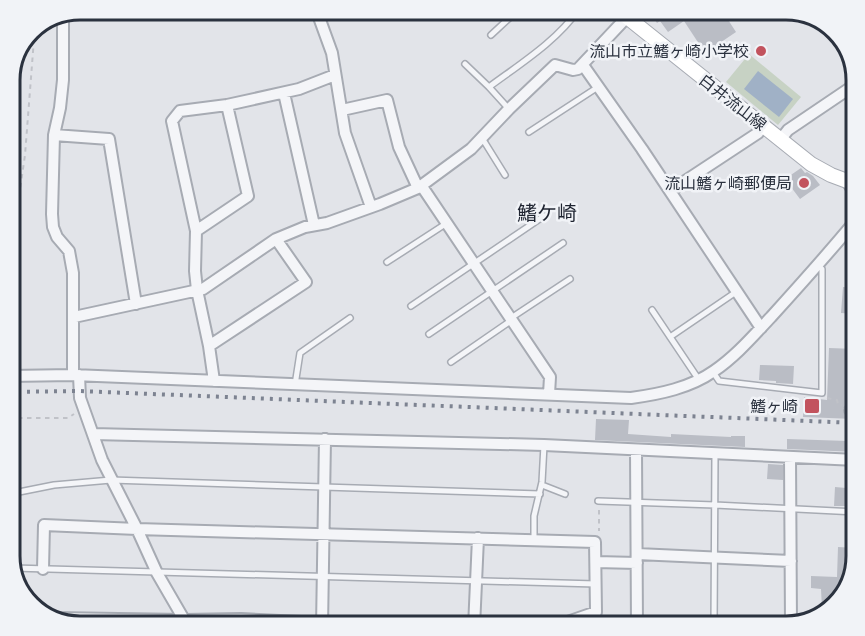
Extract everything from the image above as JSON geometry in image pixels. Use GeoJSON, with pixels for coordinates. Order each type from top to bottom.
{"type":"FeatureCollection","features":[{"type":"Feature","properties":{"kind":"main road","name":"白井流山線"},"geometry":{"type":"LineString","coordinates":[[637,20],[811,164],[831,175],[846,178]]}},
{"type":"Feature","properties":{"kind":"street"},"geometry":{"type":"LineString","coordinates":[[320,20],[332,52],[345,134],[371,207]]}},
{"type":"Feature","properties":{"kind":"street"},"geometry":{"type":"LineString","coordinates":[[74,317],[197,290],[276,239],[305,227],[327,223],[371,207],[419,186],[471,149],[555,64],[573,70],[583,65],[620,20]]}},
{"type":"Feature","properties":{"kind":"street"},"geometry":{"type":"LineString","coordinates":[[63,22],[63,80],[54,135],[53,221],[57,237],[69,252],[73,273],[76,375],[80,398],[111,480],[157,573],[182,616]]}},
{"type":"Feature","properties":{"kind":"street"},"geometry":{"type":"LineString","coordinates":[[583,65],[761,328]]}},
{"type":"Feature","properties":{"kind":"street"},"geometry":{"type":"LineString","coordinates":[[214,381],[197,290],[196,231],[172,121],[180,111],[227,105],[284,93],[335,75]]}},
{"type":"Feature","properties":{"kind":"street"},"geometry":{"type":"LineString","coordinates":[[781,139],[788,130],[846,91]]}},
{"type":"Feature","properties":{"kind":"street"},"geometry":{"type":"LineString","coordinates":[[284,93],[314,225]]}},
{"type":"Feature","properties":{"kind":"street"},"geometry":{"type":"LineString","coordinates":[[342,110],[387,100],[399,147],[419,186],[493,290],[550,377],[549,394]]}},
{"type":"Feature","properties":{"kind":"street"},"geometry":{"type":"LineString","coordinates":[[196,231],[248,196],[227,105]]}},
{"type":"Feature","properties":{"kind":"street"},"geometry":{"type":"LineString","coordinates":[[670,191],[758,133],[763,125]]}},
{"type":"Feature","properties":{"kind":"street"},"geometry":{"type":"LineString","coordinates":[[54,135],[109,139],[136,304]]}},
{"type":"Feature","properties":{"kind":"street"},"geometry":{"type":"LineString","coordinates":[[20,376],[76,375],[632,398],[651,395],[671,391],[699,380],[713,372],[742,348],[846,232]]}},
{"type":"Feature","properties":{"kind":"street"},"geometry":{"type":"LineString","coordinates":[[209,346],[306,282],[276,239]]}},
{"type":"Feature","properties":{"kind":"street"},"geometry":{"type":"LineString","coordinates":[[93,434],[544,446],[846,460]]}},
{"type":"Feature","properties":{"kind":"street"},"geometry":{"type":"LineString","coordinates":[[322,616],[325,439]]}},
{"type":"Feature","properties":{"kind":"street"},"geometry":{"type":"LineString","coordinates":[[636,450],[637,616]]}},
{"type":"Feature","properties":{"kind":"street"},"geometry":{"type":"LineString","coordinates":[[790,457],[791,616]]}},
{"type":"Feature","properties":{"kind":"street"},"geometry":{"type":"LineString","coordinates":[[43,569],[44,525],[595,542],[596,612],[585,616]]}},
{"type":"Feature","properties":{"kind":"street"},"geometry":{"type":"LineString","coordinates":[[474,616],[478,538]]}},
{"type":"Feature","properties":{"kind":"street"},"geometry":{"type":"LineString","coordinates":[[596,562],[714,558],[791,561]]}},
{"type":"Feature","properties":{"kind":"lane"},"geometry":{"type":"LineString","coordinates":[[491,35],[507,20]]}},
{"type":"Feature","properties":{"kind":"lane"},"geometry":{"type":"LineString","coordinates":[[489,87],[544,45],[571,20]]}},
{"type":"Feature","properties":{"kind":"lane"},"geometry":{"type":"LineString","coordinates":[[465,64],[509,109]]}},
{"type":"Feature","properties":{"kind":"lane"},"geometry":{"type":"LineString","coordinates":[[530,132],[599,86]]}},
{"type":"Feature","properties":{"kind":"lane"},"geometry":{"type":"LineString","coordinates":[[482,138],[506,175]]}},
{"type":"Feature","properties":{"kind":"lane"},"geometry":{"type":"LineString","coordinates":[[411,306],[544,216]]}},
{"type":"Feature","properties":{"kind":"lane"},"geometry":{"type":"LineString","coordinates":[[387,262],[447,223]]}},
{"type":"Feature","properties":{"kind":"lane"},"geometry":{"type":"LineString","coordinates":[[429,334],[563,243]]}},
{"type":"Feature","properties":{"kind":"lane"},"geometry":{"type":"LineString","coordinates":[[713,372],[719,381],[822,393],[822,269],[818,266]]}},
{"type":"Feature","properties":{"kind":"lane"},"geometry":{"type":"LineString","coordinates":[[451,362],[570,279]]}},
{"type":"Feature","properties":{"kind":"lane"},"geometry":{"type":"LineString","coordinates":[[670,337],[736,292]]}},
{"type":"Feature","properties":{"kind":"lane"},"geometry":{"type":"LineString","coordinates":[[652,310],[699,380]]}},
{"type":"Feature","properties":{"kind":"lane"},"geometry":{"type":"LineString","coordinates":[[295,385],[300,353],[350,318]]}},
{"type":"Feature","properties":{"kind":"lane"},"geometry":{"type":"LineString","coordinates":[[534,540],[534,516],[542,485],[544,446]]}},
{"type":"Feature","properties":{"kind":"lane"},"geometry":{"type":"LineString","coordinates":[[714,454],[714,616]]}},
{"type":"Feature","properties":{"kind":"lane"},"geometry":{"type":"LineString","coordinates":[[20,492],[54,485],[111,480],[540,494]]}},
{"type":"Feature","properties":{"kind":"lane"},"geometry":{"type":"LineString","coordinates":[[542,485],[565,494]]}},
{"type":"Feature","properties":{"kind":"lane"},"geometry":{"type":"LineString","coordinates":[[598,501],[715,504],[846,511]]}},
{"type":"Feature","properties":{"kind":"lane"},"geometry":{"type":"LineString","coordinates":[[21,568],[596,585]]}},
{"type":"Feature","properties":{"kind":"path"},"geometry":{"type":"LineString","coordinates":[[20,189],[25,155],[33,42]]}},
{"type":"Feature","properties":{"kind":"path"},"geometry":{"type":"LineString","coordinates":[[822,393],[826,398],[837,400],[838,404],[846,405]]}},
{"type":"Feature","properties":{"kind":"path"},"geometry":{"type":"LineString","coordinates":[[20,418],[68,418],[84,408]]}},
{"type":"Feature","properties":{"kind":"path"},"geometry":{"type":"LineString","coordinates":[[595,542],[599,539],[598,501]]}},
{"type":"Feature","properties":{"kind":"green space"},"geometry":{"type":"Polygon","coordinates":[[[749,54],[801,97],[778,125],[726,82],[749,54]]]}},
{"type":"Feature","properties":{"kind":"water"},"geometry":{"type":"Polygon","coordinates":[[[758,71],[793,99],[779,117],[744,89],[758,71]]]}},
{"type":"Feature","properties":{"kind":"building"},"geometry":{"type":"Polygon","coordinates":[[[655,20],[728,20],[736,32],[705,53],[684,21],[668,32],[660,21],[657,23],[655,20]]]}},
{"type":"Feature","properties":{"kind":"building"},"geometry":{"type":"Polygon","coordinates":[[[801,168],[805,173],[813,176],[820,185],[800,199],[785,179],[801,168]]]}},
{"type":"Feature","properties":{"kind":"building"},"geometry":{"type":"Polygon","coordinates":[[[843,287],[846,287],[846,313],[841,313],[843,287]]]}},
{"type":"Feature","properties":{"kind":"building"},"geometry":{"type":"Polygon","coordinates":[[[829,348],[846,349],[846,404],[843,409],[846,419],[803,417],[804,397],[827,400],[829,348]]]}},
{"type":"Feature","properties":{"kind":"building"},"geometry":{"type":"Polygon","coordinates":[[[760,365],[794,366],[793,384],[759,380],[760,365]]]}},
{"type":"Feature","properties":{"kind":"building"},"geometry":{"type":"Polygon","coordinates":[[[596,419],[629,420],[628,434],[671,437],[671,434],[745,436],[745,447],[595,440],[596,419]]]}},
{"type":"Feature","properties":{"kind":"building"},"geometry":{"type":"Polygon","coordinates":[[[787,439],[846,441],[846,452],[787,449],[787,439]]]}},
{"type":"Feature","properties":{"kind":"building"},"geometry":{"type":"Polygon","coordinates":[[[768,464],[783,465],[783,480],[767,479],[768,464]]]}},
{"type":"Feature","properties":{"kind":"building"},"geometry":{"type":"Polygon","coordinates":[[[835,487],[846,488],[846,506],[834,506],[835,487]]]}},
{"type":"Feature","properties":{"kind":"building"},"geometry":{"type":"Polygon","coordinates":[[[838,547],[846,547],[842,576],[833,593],[822,604],[821,589],[811,588],[811,576],[837,577],[838,547]]]}},
{"type":"Feature","properties":{"kind":"railway"},"geometry":{"type":"LineString","coordinates":[[20,392],[80,391],[846,423]]}},
{"type":"Feature","properties":{"kind":"place","name":"流山市立鰭ヶ崎小学校"},"geometry":{"type":"Point","coordinates":[761,51]}},
{"type":"Feature","properties":{"kind":"place","name":"流山鰭ヶ崎郵便局"},"geometry":{"type":"Point","coordinates":[804,183]}},
{"type":"Feature","properties":{"kind":"place","name":"鰭ヶ崎"},"geometry":{"type":"Point","coordinates":[812,406]}},
{"type":"Feature","properties":{"kind":"district","name":"鰭ケ崎"},"geometry":{"type":"Point","coordinates":[547,213]}}]}
